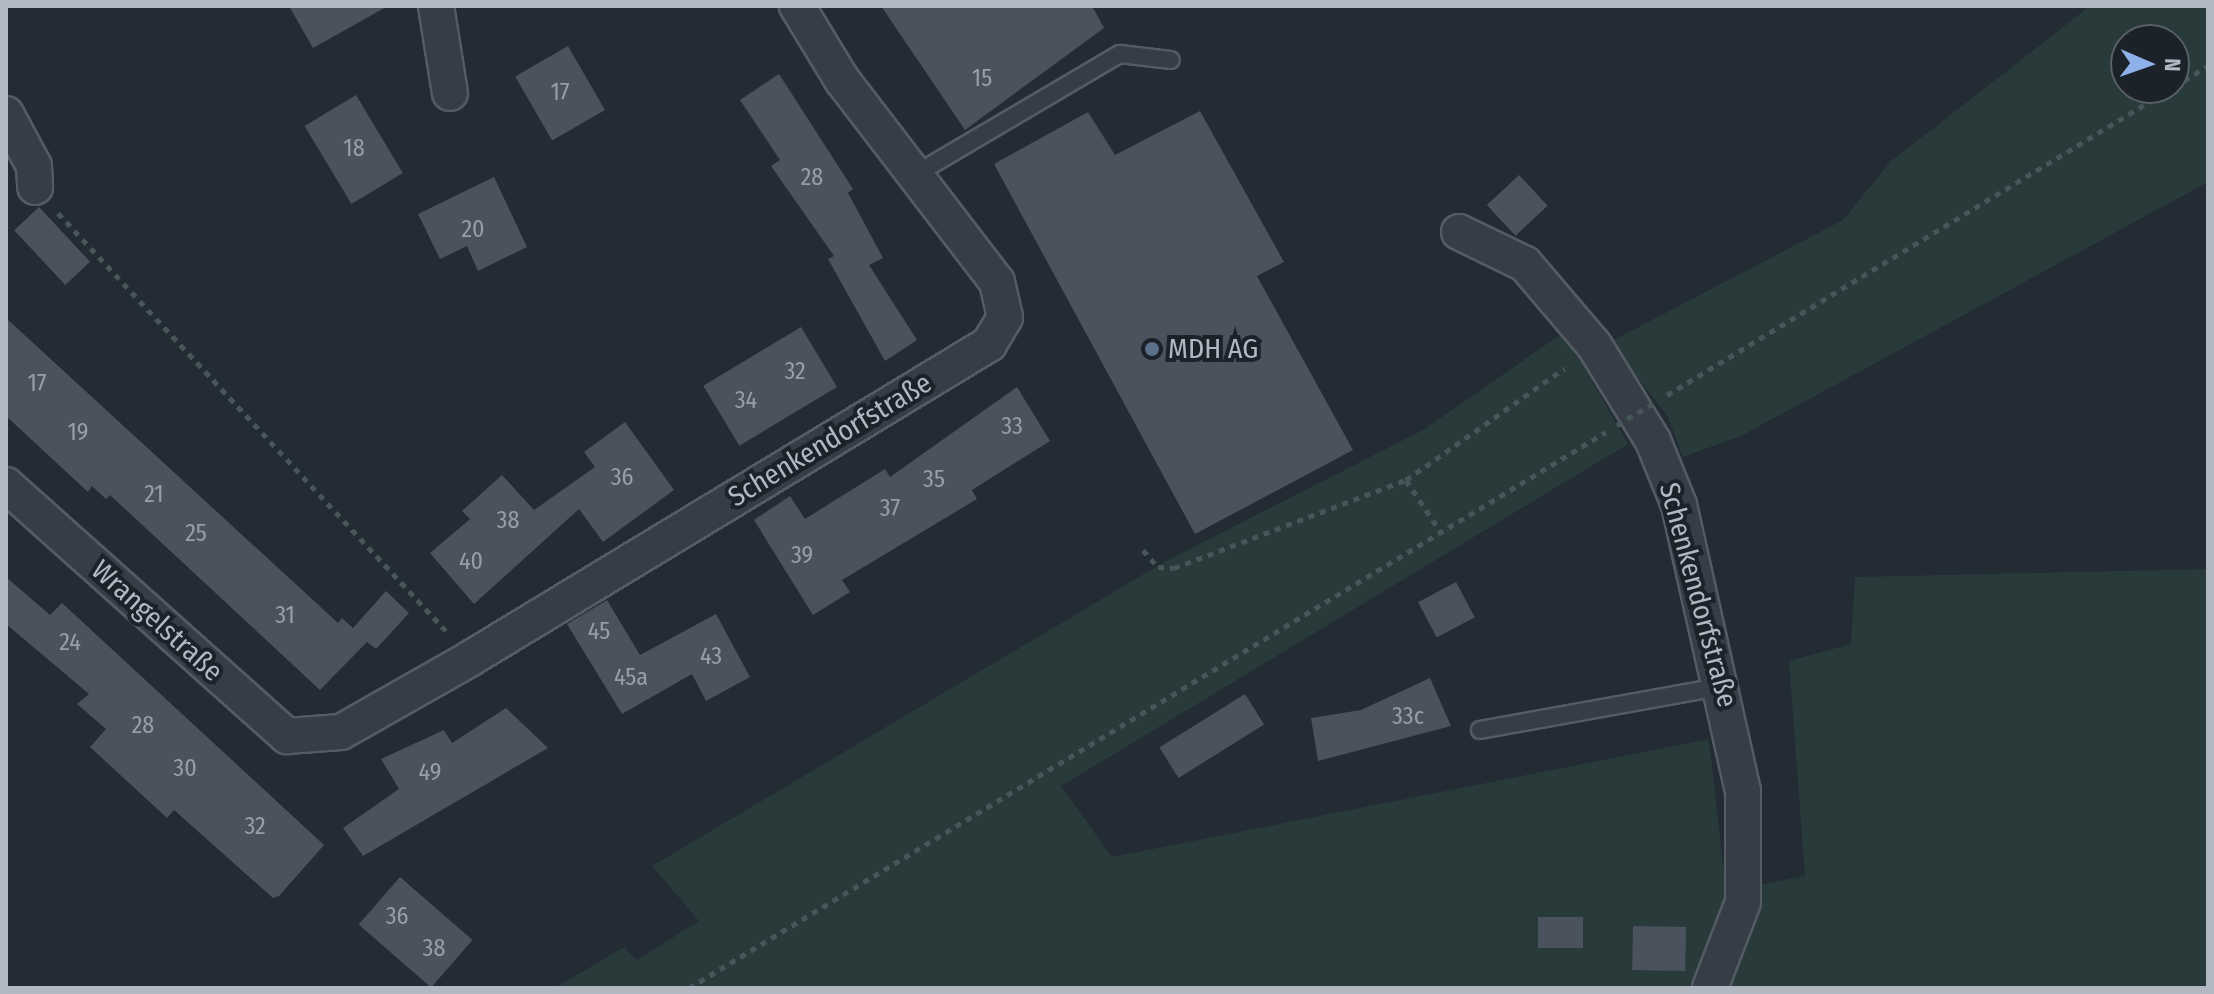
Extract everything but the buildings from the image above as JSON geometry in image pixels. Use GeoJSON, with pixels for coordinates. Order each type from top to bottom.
{"type":"FeatureCollection","features":[{"type":"Feature","properties":{"kind":"street"},"geometry":{"type":"LineString","coordinates":[[436,6],[450,93]]}},
{"type":"Feature","properties":{"kind":"street","name":"Schenkendorfstraße"},"geometry":{"type":"LineString","coordinates":[[317,739],[471,658],[989,344],[1005,317],[997,282],[842,80],[797,6]]}},
{"type":"Feature","properties":{"kind":"street"},"geometry":{"type":"LineString","coordinates":[[6,114],[34,166],[35,187]]}},
{"type":"Feature","properties":{"kind":"street","name":"Schenkendorfstraße"},"geometry":{"type":"LineString","coordinates":[[1459,232],[1525,264],[1594,345],[1653,441],[1679,505],[1725,686],[1743,791],[1743,902],[1710,988]]}},
{"type":"Feature","properties":{"kind":"street","name":"Wrangelstraße"},"geometry":{"type":"LineString","coordinates":[[6,485],[287,736],[317,739]]}},
{"type":"Feature","properties":{"kind":"lane"},"geometry":{"type":"LineString","coordinates":[[916,174],[1120,54],[1171,60]]}},
{"type":"Feature","properties":{"kind":"lane"},"geometry":{"type":"LineString","coordinates":[[1480,730],[1725,686]]}},
{"type":"Feature","properties":{"kind":"path"},"geometry":{"type":"LineString","coordinates":[[2190,77],[2208,66]]}},
{"type":"Feature","properties":{"kind":"path"},"geometry":{"type":"LineString","coordinates":[[689,988],[2145,104]]}},
{"type":"Feature","properties":{"kind":"path"},"geometry":{"type":"LineString","coordinates":[[35,187],[471,658]]}},
{"type":"Feature","properties":{"kind":"path"},"geometry":{"type":"LineString","coordinates":[[1143,550],[1158,567],[1174,568],[1406,480],[1594,345]]}},
{"type":"Feature","properties":{"kind":"path"},"geometry":{"type":"LineString","coordinates":[[1406,480],[1440,531]]}},
{"type":"Feature","properties":{"kind":"shaded area"},"geometry":{"type":"Polygon","coordinates":[[[2090,6],[2208,6],[2208,182],[1741,436],[1683,457],[1668,417],[1610,342],[1843,220],[1890,162],[2090,6]]]}},
{"type":"Feature","properties":{"kind":"shaded area"},"geometry":{"type":"Polygon","coordinates":[[[1564,332],[1628,444],[1061,786],[1112,857],[1709,739],[1726,891],[1805,876],[1789,661],[1851,644],[1855,577],[2208,569],[2208,988],[555,988],[624,947],[637,960],[699,921],[652,866],[1164,562],[1423,430],[1564,332]]]}},
{"type":"Feature","properties":{"kind":"place","name":"MDH AG"},"geometry":{"type":"Point","coordinates":[1152,349]}}]}
